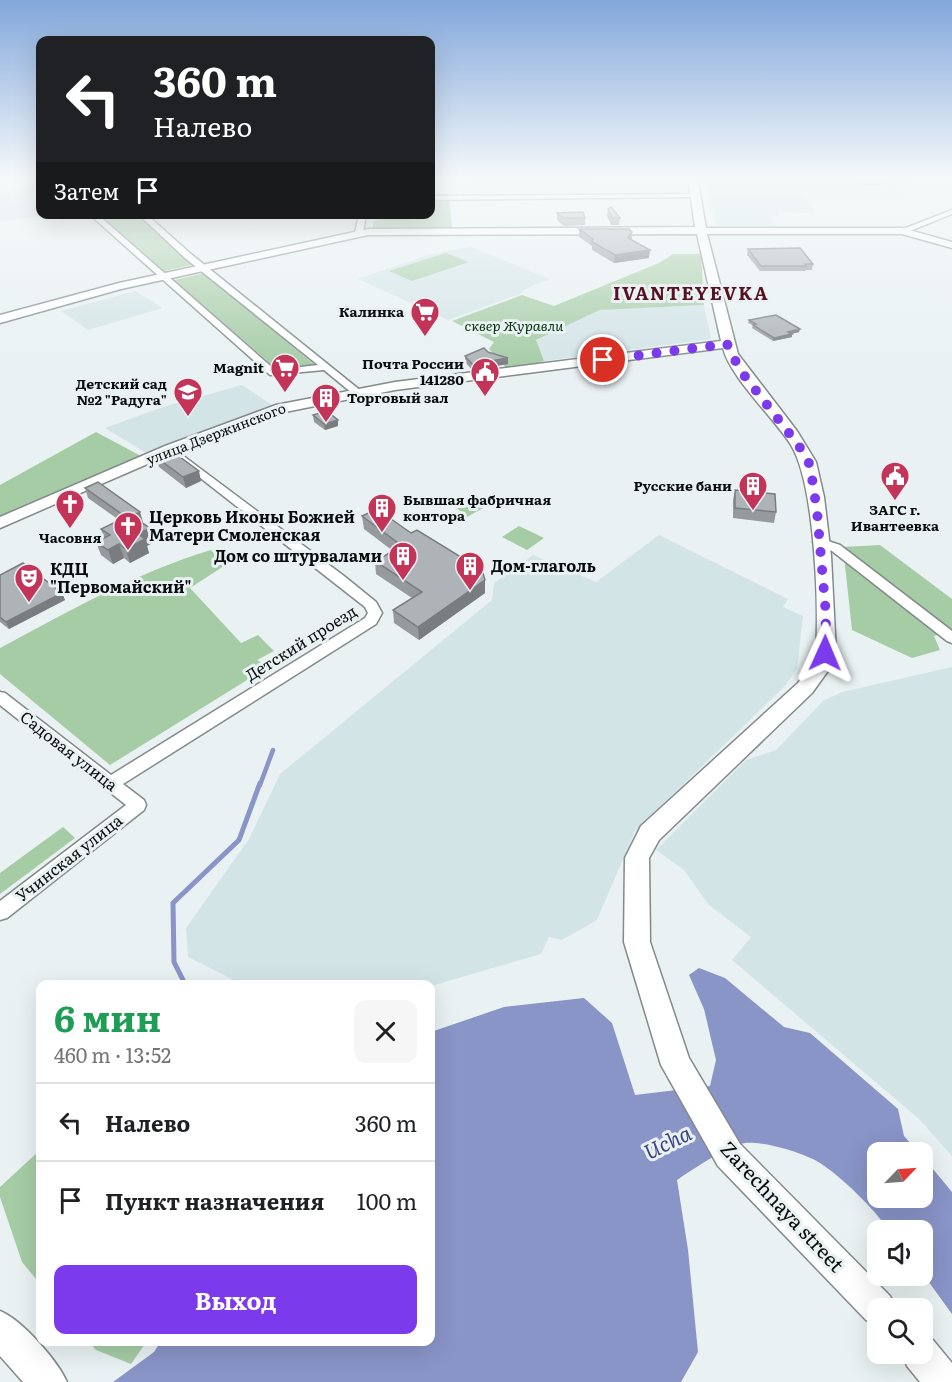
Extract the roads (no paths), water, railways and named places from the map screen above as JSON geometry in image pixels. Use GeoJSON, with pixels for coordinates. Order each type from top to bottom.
{"type":"FeatureCollection","features":[{"type":"Feature","properties":{"kind":"street"},"geometry":{"type":"LineString","coordinates":[[124,241],[273,373],[326,367]]}},
{"type":"Feature","properties":{"kind":"street"},"geometry":{"type":"LineString","coordinates":[[174,241],[357,392]]}},
{"type":"Feature","properties":{"kind":"street"},"geometry":{"type":"LineString","coordinates":[[0,319],[164,276],[320,241]]}},
{"type":"Feature","properties":{"kind":"street"},"geometry":{"type":"LineString","coordinates":[[703,241],[727,344],[740,370],[808,460],[814,482],[819,542],[836,548],[952,638]]}},
{"type":"Feature","properties":{"kind":"street","name":"улица Дзержинского"},"geometry":{"type":"LineString","coordinates":[[0,523],[170,449],[276,409],[357,392],[727,344]]}},
{"type":"Feature","properties":{"kind":"street","name":"Детский проезд"},"geometry":{"type":"LineString","coordinates":[[111,783],[371,621],[375,613],[371,605],[339,579],[170,449]]}},
{"type":"Feature","properties":{"kind":"street","name":"Zarechnaya street"},"geometry":{"type":"LineString","coordinates":[[819,542],[827,637],[820,670],[797,695],[650,833],[637,858],[637,942],[676,1065],[729,1155],[868,1298]]}},
{"type":"Feature","properties":{"kind":"street","name":"Садовая улица"},"geometry":{"type":"LineString","coordinates":[[0,697],[138,805]]}},
{"type":"Feature","properties":{"kind":"street","name":"Учинская улица"},"geometry":{"type":"LineString","coordinates":[[0,912],[138,805]]}},
{"type":"Feature","properties":{"kind":"street"},"geometry":{"type":"LineString","coordinates":[[0,1329],[48,1382]]}},
{"type":"Feature","properties":{"kind":"street"},"geometry":{"type":"LineString","coordinates":[[929,1364],[944,1382]]}},
{"type":"Feature","properties":{"kind":"water","name":"Ucha"},"geometry":{"type":"Polygon","coordinates":[[[699,968],[725,978],[784,1027],[810,1033],[898,1109],[904,1136],[909,1142],[867,1142],[867,1204],[829,1169],[813,1159],[773,1146],[753,1143],[738,1145],[720,1153],[677,1180],[688,1250],[698,1352],[681,1382],[113,1382],[154,1352],[158,1346],[435,1346],[435,1031],[504,1007],[584,998],[612,1023],[635,1095],[710,1086],[716,1060],[704,1009],[689,975],[699,968]]]}},
{"type":"Feature","properties":{"kind":"water"},"geometry":{"type":"Polygon","coordinates":[[[933,1169],[952,1192],[952,1314],[932,1286],[933,1220],[881,1220],[870,1208],[933,1208],[933,1169]]]}},
{"type":"Feature","properties":{"kind":"waterway"},"geometry":{"type":"LineString","coordinates":[[260,785],[273,750]]}},
{"type":"Feature","properties":{"kind":"waterway"},"geometry":{"type":"LineString","coordinates":[[183,980],[174,962],[173,903],[239,840],[260,783]]}},
{"type":"Feature","properties":{"kind":"place","name":"Калинка"},"geometry":{"type":"Point","coordinates":[425,338]}},
{"type":"Feature","properties":{"kind":"place","name":"Magnit"},"geometry":{"type":"Point","coordinates":[285,394]}},
{"type":"Feature","properties":{"kind":"place","name":"Почта России 141280"},"geometry":{"type":"Point","coordinates":[485,398]}},
{"type":"Feature","properties":{"kind":"place","name":"Детский сад №2 \"Радуга\""},"geometry":{"type":"Point","coordinates":[188,418]}},
{"type":"Feature","properties":{"kind":"place","name":"Торговый зал"},"geometry":{"type":"Point","coordinates":[326,424]}},
{"type":"Feature","properties":{"kind":"place","name":"ЗАГС г. Ивантеевка"},"geometry":{"type":"Point","coordinates":[895,502]}},
{"type":"Feature","properties":{"kind":"place","name":"Русские бани"},"geometry":{"type":"Point","coordinates":[753,512]}},
{"type":"Feature","properties":{"kind":"place","name":"Часовня"},"geometry":{"type":"Point","coordinates":[70,530]}},
{"type":"Feature","properties":{"kind":"place","name":"Бывшая фабричная контора"},"geometry":{"type":"Point","coordinates":[382,534]}},
{"type":"Feature","properties":{"kind":"place","name":"Церковь Иконы Божией Матери Смоленская"},"geometry":{"type":"Point","coordinates":[128,552]}},
{"type":"Feature","properties":{"kind":"place","name":"Дом со штурвалами"},"geometry":{"type":"Point","coordinates":[403,582]}},
{"type":"Feature","properties":{"kind":"place","name":"Дом-глаголь"},"geometry":{"type":"Point","coordinates":[470,592]}},
{"type":"Feature","properties":{"kind":"place","name":"КДЦ \"Первомайский\""},"geometry":{"type":"Point","coordinates":[29,604]}},
{"type":"Feature","properties":{"kind":"district","name":"IVANTEYEVKA"},"geometry":{"type":"Point","coordinates":[691,294]}},
{"type":"Feature","properties":{"kind":"park label","name":"сквер Журавли"},"geometry":{"type":"Point","coordinates":[514,326]}}]}
